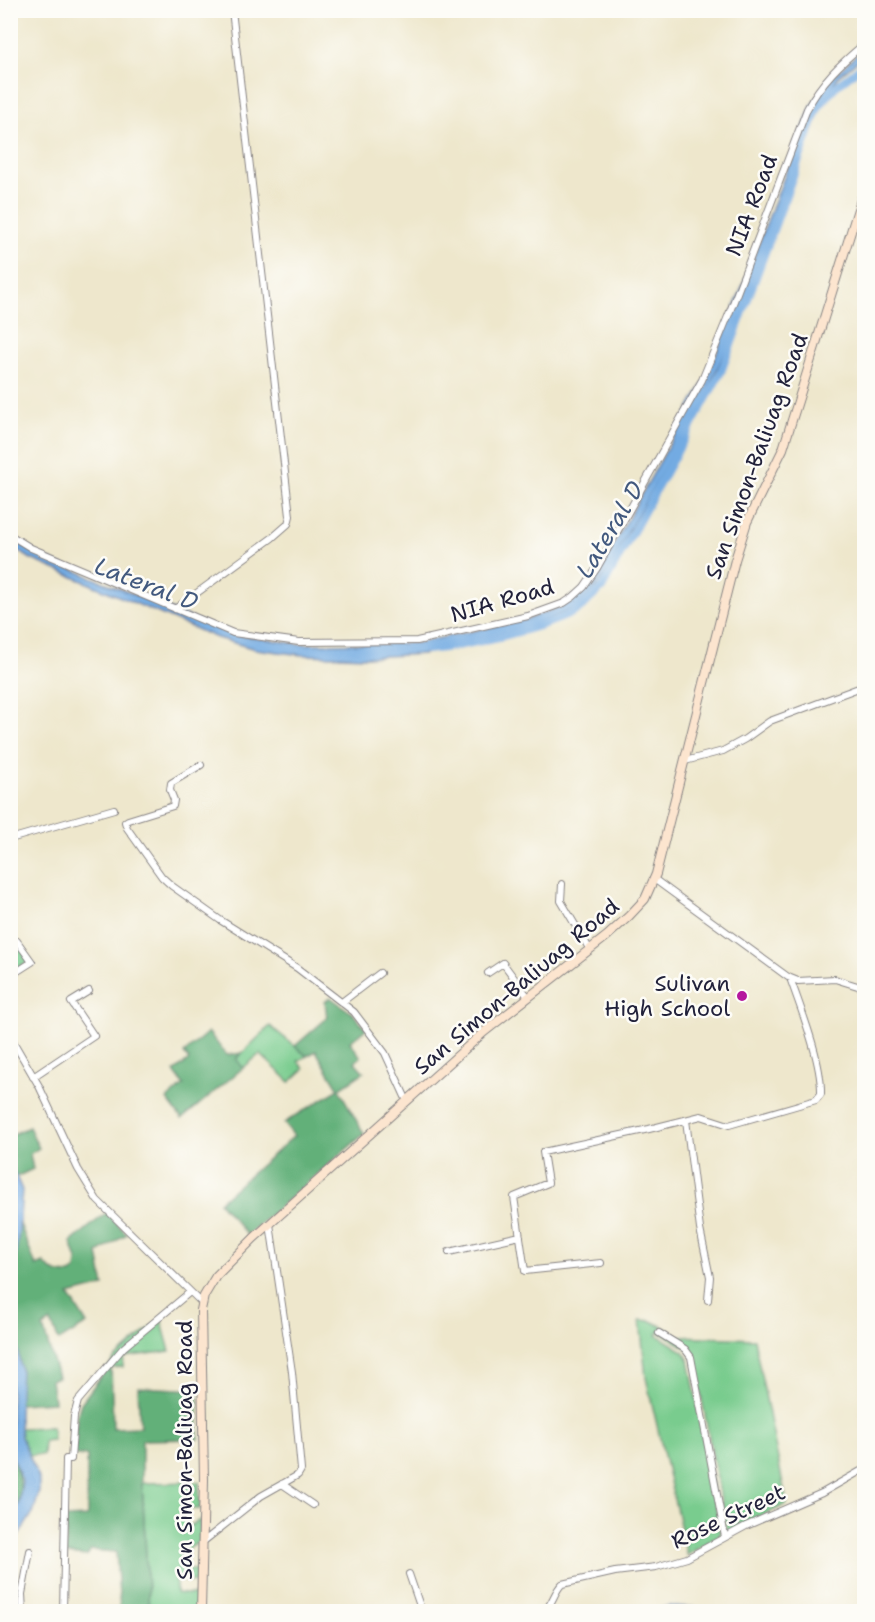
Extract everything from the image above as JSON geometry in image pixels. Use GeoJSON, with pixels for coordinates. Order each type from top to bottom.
{"type":"FeatureCollection","features":[{"type":"Feature","properties":{"kind":"main road","name":"San Simon-Baliuag Road"},"geometry":{"type":"LineString","coordinates":[[201,1611],[204,1541],[201,1347],[204,1296],[216,1276],[270,1224],[484,1032],[590,950],[645,899],[654,879],[735,560],[747,522],[783,449],[864,190]]}},
{"type":"Feature","properties":{"kind":"street"},"geometry":{"type":"LineString","coordinates":[[175,609],[272,538],[288,524],[290,516],[232,10]]}},
{"type":"Feature","properties":{"kind":"street","name":"NIA Road"},"geometry":{"type":"LineString","coordinates":[[10,535],[31,548],[233,633],[264,638],[309,642],[417,641],[528,616],[564,603],[584,587],[597,568],[702,380],[807,109],[836,68],[864,44]]}},
{"type":"Feature","properties":{"kind":"street"},"geometry":{"type":"LineString","coordinates":[[685,760],[723,751],[770,721],[864,686]]}},
{"type":"Feature","properties":{"kind":"street"},"geometry":{"type":"LineString","coordinates":[[201,765],[171,783],[170,790],[174,800],[172,806],[128,820],[125,822],[127,828],[162,877],[172,886],[220,920],[297,968],[354,1012],[381,1047],[407,1101]]}},
{"type":"Feature","properties":{"kind":"street"},"geometry":{"type":"LineString","coordinates":[[10,839],[114,809]]}},
{"type":"Feature","properties":{"kind":"street"},"geometry":{"type":"LineString","coordinates":[[654,879],[790,978],[798,981],[835,979],[864,988]]}},
{"type":"Feature","properties":{"kind":"street"},"geometry":{"type":"LineString","coordinates":[[562,884],[561,901],[590,950]]}},
{"type":"Feature","properties":{"kind":"street"},"geometry":{"type":"LineString","coordinates":[[10,976],[32,962],[17,941]]}},
{"type":"Feature","properties":{"kind":"street"},"geometry":{"type":"LineString","coordinates":[[488,973],[503,963],[528,998]]}},
{"type":"Feature","properties":{"kind":"street"},"geometry":{"type":"LineString","coordinates":[[342,1002],[380,973]]}},
{"type":"Feature","properties":{"kind":"street"},"geometry":{"type":"LineString","coordinates":[[601,1263],[525,1271],[514,1197],[548,1183],[543,1152],[701,1116],[729,1125],[819,1097],[822,1089],[819,1073],[790,978]]}},
{"type":"Feature","properties":{"kind":"street"},"geometry":{"type":"LineString","coordinates":[[33,1077],[94,1036],[71,1002],[89,991]]}},
{"type":"Feature","properties":{"kind":"street"},"geometry":{"type":"LineString","coordinates":[[10,1036],[33,1077],[78,1169],[97,1200],[203,1304]]}},
{"type":"Feature","properties":{"kind":"street"},"geometry":{"type":"LineString","coordinates":[[686,1120],[700,1229],[710,1277],[708,1300]]}},
{"type":"Feature","properties":{"kind":"street"},"geometry":{"type":"LineString","coordinates":[[204,1541],[261,1496],[298,1475],[301,1463],[292,1372],[270,1224]]}},
{"type":"Feature","properties":{"kind":"street"},"geometry":{"type":"LineString","coordinates":[[449,1252],[520,1236]]}},
{"type":"Feature","properties":{"kind":"street"},"geometry":{"type":"LineString","coordinates":[[63,1611],[66,1459],[71,1459],[74,1416],[78,1401],[123,1348],[190,1292]]}},
{"type":"Feature","properties":{"kind":"street"},"geometry":{"type":"LineString","coordinates":[[659,1334],[685,1349],[691,1357],[725,1537]]}},
{"type":"Feature","properties":{"kind":"street","name":"Rose Street"},"geometry":{"type":"LineString","coordinates":[[544,1611],[552,1604],[556,1589],[562,1584],[615,1572],[656,1567],[687,1558],[725,1537],[822,1493],[864,1469]]}},
{"type":"Feature","properties":{"kind":"street"},"geometry":{"type":"LineString","coordinates":[[282,1484],[313,1505]]}},
{"type":"Feature","properties":{"kind":"street"},"geometry":{"type":"LineString","coordinates":[[23,1611],[22,1594],[30,1551]]}},
{"type":"Feature","properties":{"kind":"street"},"geometry":{"type":"LineString","coordinates":[[409,1574],[422,1611]]}},
{"type":"Feature","properties":{"kind":"green space"},"geometry":{"type":"Polygon","coordinates":[[[10,936],[30,961],[10,972],[10,936]]]}},
{"type":"Feature","properties":{"kind":"green space"},"geometry":{"type":"Polygon","coordinates":[[[330,997],[353,1014],[366,1029],[350,1042],[361,1057],[355,1062],[364,1072],[339,1089],[316,1051],[307,1056],[295,1046],[327,1018],[325,1002],[330,997]]]}},
{"type":"Feature","properties":{"kind":"green space"},"geometry":{"type":"Polygon","coordinates":[[[270,1026],[307,1056],[298,1061],[304,1069],[290,1082],[260,1054],[243,1068],[236,1059],[270,1026]]]}},
{"type":"Feature","properties":{"kind":"green space"},"geometry":{"type":"Polygon","coordinates":[[[208,1032],[227,1055],[242,1053],[236,1059],[243,1068],[182,1119],[167,1099],[184,1085],[174,1072],[189,1060],[184,1053],[208,1032]]]}},
{"type":"Feature","properties":{"kind":"green space"},"geometry":{"type":"Polygon","coordinates":[[[339,1089],[364,1134],[247,1235],[219,1202],[294,1136],[284,1123],[339,1089]]]}},
{"type":"Feature","properties":{"kind":"green space"},"geometry":{"type":"Polygon","coordinates":[[[29,1127],[39,1148],[30,1154],[33,1169],[16,1177],[11,1165],[11,1135],[29,1127]]]}},
{"type":"Feature","properties":{"kind":"green space"},"geometry":{"type":"Polygon","coordinates":[[[106,1213],[127,1234],[98,1253],[104,1286],[69,1295],[87,1324],[59,1341],[51,1322],[43,1327],[58,1377],[51,1380],[54,1402],[19,1404],[21,1368],[11,1312],[10,1290],[20,1224],[36,1266],[44,1263],[56,1272],[71,1274],[76,1269],[77,1260],[71,1242],[106,1213]]]}},
{"type":"Feature","properties":{"kind":"green space"},"geometry":{"type":"Polygon","coordinates":[[[161,1319],[170,1351],[124,1357],[123,1367],[111,1368],[114,1359],[161,1319]]]}},
{"type":"Feature","properties":{"kind":"green space"},"geometry":{"type":"Polygon","coordinates":[[[640,1320],[652,1321],[679,1336],[754,1339],[787,1504],[727,1532],[694,1357],[687,1348],[659,1331],[657,1335],[683,1351],[689,1359],[721,1535],[687,1555],[646,1378],[640,1320]]]}},
{"type":"Feature","properties":{"kind":"green space"},"geometry":{"type":"Polygon","coordinates":[[[111,1363],[113,1428],[140,1427],[138,1387],[198,1390],[198,1439],[142,1440],[149,1611],[120,1611],[116,1552],[91,1550],[87,1556],[66,1554],[66,1518],[87,1517],[87,1456],[74,1455],[77,1416],[81,1403],[111,1363]]]}},
{"type":"Feature","properties":{"kind":"green space"},"geometry":{"type":"Polygon","coordinates":[[[52,1427],[53,1440],[44,1441],[43,1455],[29,1455],[21,1437],[20,1428],[52,1427]]]}},
{"type":"Feature","properties":{"kind":"green space"},"geometry":{"type":"Polygon","coordinates":[[[10,1452],[20,1485],[19,1500],[11,1517],[10,1452]]]}},
{"type":"Feature","properties":{"kind":"green space"},"geometry":{"type":"Polygon","coordinates":[[[199,1482],[200,1509],[187,1509],[188,1527],[200,1520],[200,1541],[180,1555],[179,1569],[198,1570],[198,1582],[176,1580],[176,1593],[197,1595],[196,1611],[149,1611],[142,1483],[199,1482]]]}},
{"type":"Feature","properties":{"kind":"water","name":"Lateral D"},"geometry":{"type":"Polygon","coordinates":[[[864,48],[864,55],[839,76],[812,114],[732,337],[695,415],[609,569],[594,590],[575,608],[532,626],[443,647],[424,654],[368,657],[302,655],[255,649],[217,638],[31,559],[11,546],[10,538],[59,564],[234,635],[300,644],[417,643],[528,619],[565,605],[586,589],[604,562],[709,373],[812,104],[831,78],[864,48]]]}},
{"type":"Feature","properties":{"kind":"water"},"geometry":{"type":"Polygon","coordinates":[[[11,1165],[22,1190],[11,1291],[11,1165]]]}},
{"type":"Feature","properties":{"kind":"water"},"geometry":{"type":"Polygon","coordinates":[[[10,1312],[21,1368],[19,1417],[21,1437],[39,1478],[39,1492],[34,1511],[11,1548],[11,1517],[19,1503],[22,1481],[11,1452],[10,1312]]]}},
{"type":"Feature","properties":{"kind":"water"},"geometry":{"type":"Polygon","coordinates":[[[668,1606],[710,1608],[719,1611],[652,1611],[668,1606]]]}},
{"type":"Feature","properties":{"kind":"waterway","name":"Lateral D"},"geometry":{"type":"LineString","coordinates":[[427,650],[481,641],[559,619],[574,612],[602,588],[721,372],[818,108],[834,88],[864,64]]}},
{"type":"Feature","properties":{"kind":"place","name":"Sulivan High School"},"geometry":{"type":"Point","coordinates":[742,996]}}]}
